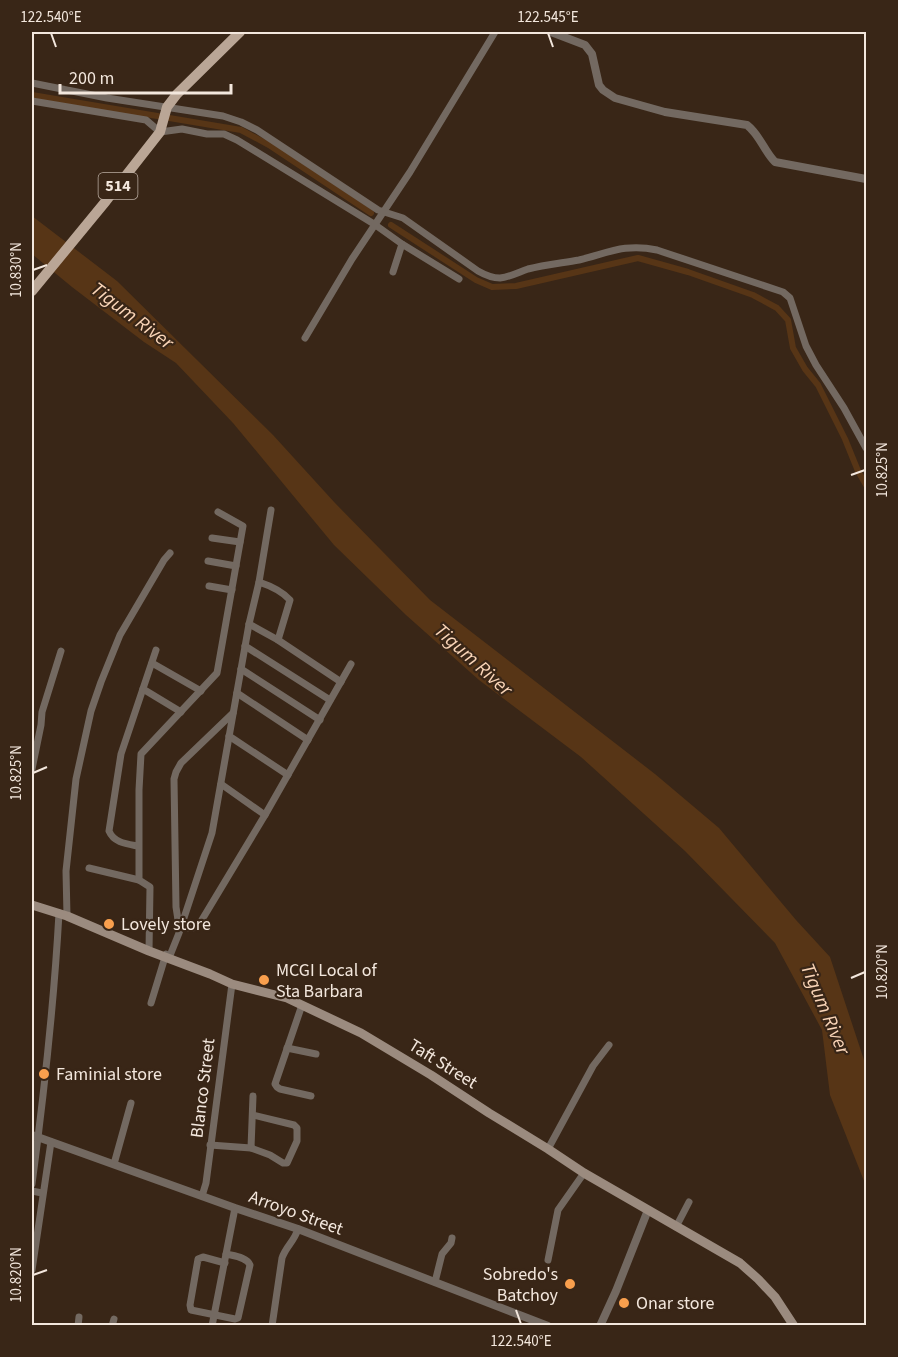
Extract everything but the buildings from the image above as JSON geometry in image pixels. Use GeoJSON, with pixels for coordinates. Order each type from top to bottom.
{"type":"FeatureCollection","features":[{"type":"Feature","properties":{"kind":"main road","name":"514"},"geometry":{"type":"LineString","coordinates":[[32,291],[161,130],[167,108],[177,94],[240,32]]}},
{"type":"Feature","properties":{"kind":"main road","name":"Taft Street"},"geometry":{"type":"LineString","coordinates":[[32,905],[63,914],[232,984],[286,998],[371,1039],[584,1173],[740,1263],[775,1297],[794,1326]]}},
{"type":"Feature","properties":{"kind":"street"},"geometry":{"type":"LineString","coordinates":[[305,338],[495,32]]}},
{"type":"Feature","properties":{"kind":"street"},"geometry":{"type":"LineString","coordinates":[[551,32],[585,45],[592,54],[599,85],[615,98],[665,111],[747,125],[756,132],[768,155],[775,162],[867,179]]}},
{"type":"Feature","properties":{"kind":"street"},"geometry":{"type":"LineString","coordinates":[[32,83],[107,98],[223,116],[242,122],[378,210],[403,218],[478,271],[492,277],[500,278],[529,269],[620,249],[644,247],[783,292],[790,298],[811,356],[867,448]]}},
{"type":"Feature","properties":{"kind":"street"},"geometry":{"type":"LineString","coordinates":[[32,101],[146,120],[161,130],[182,129],[207,134],[224,134],[374,224],[459,279]]}},
{"type":"Feature","properties":{"kind":"street"},"geometry":{"type":"LineString","coordinates":[[393,272],[402,244]]}},
{"type":"Feature","properties":{"kind":"street"},"geometry":{"type":"LineString","coordinates":[[151,1002],[173,935],[181,926],[212,833],[272,510]]}},
{"type":"Feature","properties":{"kind":"street"},"geometry":{"type":"LineString","coordinates":[[139,880],[141,754],[218,673],[243,526],[218,512]]}},
{"type":"Feature","properties":{"kind":"street"},"geometry":{"type":"LineString","coordinates":[[212,538],[240,542]]}},
{"type":"Feature","properties":{"kind":"street"},"geometry":{"type":"LineString","coordinates":[[32,1184],[35,1136],[55,986],[76,779],[91,711],[120,634],[170,553]]}},
{"type":"Feature","properties":{"kind":"street"},"geometry":{"type":"LineString","coordinates":[[208,561],[236,566]]}},
{"type":"Feature","properties":{"kind":"street"},"geometry":{"type":"LineString","coordinates":[[259,582],[272,586],[290,600],[278,640]]}},
{"type":"Feature","properties":{"kind":"street"},"geometry":{"type":"LineString","coordinates":[[209,586],[232,590]]}},
{"type":"Feature","properties":{"kind":"street"},"geometry":{"type":"LineString","coordinates":[[249,624],[278,640],[341,682]]}},
{"type":"Feature","properties":{"kind":"street"},"geometry":{"type":"LineString","coordinates":[[245,646],[330,700]]}},
{"type":"Feature","properties":{"kind":"street"},"geometry":{"type":"LineString","coordinates":[[138,846],[119,842],[111,836],[109,831],[120,754],[156,650]]}},
{"type":"Feature","properties":{"kind":"street"},"geometry":{"type":"LineString","coordinates":[[32,769],[42,712],[61,651]]}},
{"type":"Feature","properties":{"kind":"street"},"geometry":{"type":"LineString","coordinates":[[152,663],[201,691]]}},
{"type":"Feature","properties":{"kind":"street"},"geometry":{"type":"LineString","coordinates":[[233,713],[181,763],[174,779],[178,921],[181,926],[189,929],[195,928],[200,923],[351,664]]}},
{"type":"Feature","properties":{"kind":"street"},"geometry":{"type":"LineString","coordinates":[[241,669],[320,720]]}},
{"type":"Feature","properties":{"kind":"street"},"geometry":{"type":"LineString","coordinates":[[143,689],[181,712]]}},
{"type":"Feature","properties":{"kind":"street"},"geometry":{"type":"LineString","coordinates":[[237,693],[308,740]]}},
{"type":"Feature","properties":{"kind":"street"},"geometry":{"type":"LineString","coordinates":[[32,722],[41,725]]}},
{"type":"Feature","properties":{"kind":"street"},"geometry":{"type":"LineString","coordinates":[[230,736],[288,775]]}},
{"type":"Feature","properties":{"kind":"street"},"geometry":{"type":"LineString","coordinates":[[221,784],[265,815]]}},
{"type":"Feature","properties":{"kind":"street"},"geometry":{"type":"LineString","coordinates":[[89,868],[139,880],[150,887],[148,951]]}},
{"type":"Feature","properties":{"kind":"street"},"geometry":{"type":"LineString","coordinates":[[176,892],[192,894]]}},
{"type":"Feature","properties":{"kind":"street","name":"Blanco Street"},"geometry":{"type":"LineString","coordinates":[[202,1196],[206,1183],[232,984]]}},
{"type":"Feature","properties":{"kind":"street"},"geometry":{"type":"LineString","coordinates":[[302,1005],[275,1084],[277,1087],[311,1096]]}},
{"type":"Feature","properties":{"kind":"street"},"geometry":{"type":"LineString","coordinates":[[548,1149],[593,1066],[609,1045]]}},
{"type":"Feature","properties":{"kind":"street"},"geometry":{"type":"LineString","coordinates":[[286,1048],[316,1054]]}},
{"type":"Feature","properties":{"kind":"street"},"geometry":{"type":"LineString","coordinates":[[251,1148],[253,1096]]}},
{"type":"Feature","properties":{"kind":"street"},"geometry":{"type":"LineString","coordinates":[[114,1164],[131,1102]]}},
{"type":"Feature","properties":{"kind":"street"},"geometry":{"type":"LineString","coordinates":[[210,1145],[251,1148],[287,1163],[297,1141],[297,1128],[294,1125],[253,1115]]}},
{"type":"Feature","properties":{"kind":"street","name":"Arroyo Street"},"geometry":{"type":"LineString","coordinates":[[35,1136],[298,1229],[548,1326]]}},
{"type":"Feature","properties":{"kind":"street"},"geometry":{"type":"LineString","coordinates":[[32,1270],[51,1142]]}},
{"type":"Feature","properties":{"kind":"street"},"geometry":{"type":"LineString","coordinates":[[548,1260],[558,1210],[584,1173]]}},
{"type":"Feature","properties":{"kind":"street"},"geometry":{"type":"LineString","coordinates":[[32,1191],[42,1193]]}},
{"type":"Feature","properties":{"kind":"street"},"geometry":{"type":"LineString","coordinates":[[676,1227],[688,1202]]}},
{"type":"Feature","properties":{"kind":"street"},"geometry":{"type":"LineString","coordinates":[[212,1326],[235,1208]]}},
{"type":"Feature","properties":{"kind":"street"},"geometry":{"type":"LineString","coordinates":[[600,1326],[648,1210]]}},
{"type":"Feature","properties":{"kind":"street"},"geometry":{"type":"LineString","coordinates":[[272,1326],[282,1258],[285,1250],[295,1239],[298,1229]]}},
{"type":"Feature","properties":{"kind":"street"},"geometry":{"type":"LineString","coordinates":[[435,1282],[442,1254],[451,1243],[452,1238]]}},
{"type":"Feature","properties":{"kind":"street"},"geometry":{"type":"LineString","coordinates":[[225,1263],[203,1257],[198,1259],[191,1310],[237,1318],[250,1262],[226,1254]]}},
{"type":"Feature","properties":{"kind":"street"},"geometry":{"type":"LineString","coordinates":[[78,1326],[79,1317]]}},
{"type":"Feature","properties":{"kind":"water","name":"Tigum River"},"geometry":{"type":"Polygon","coordinates":[[[32,216],[117,281],[273,435],[335,503],[430,600],[655,774],[719,828],[830,957],[866,1066],[866,1186],[830,1095],[822,1030],[775,943],[685,851],[581,757],[479,680],[406,615],[334,545],[233,423],[176,363],[144,342],[32,254],[32,216]]]}},
{"type":"Feature","properties":{"kind":"waterway"},"geometry":{"type":"LineString","coordinates":[[32,95],[241,130],[269,145],[371,213]]}},
{"type":"Feature","properties":{"kind":"waterway"},"geometry":{"type":"LineString","coordinates":[[391,225],[476,280],[492,287],[516,286],[638,258],[688,272],[753,295],[777,308],[788,320],[793,348],[805,369],[818,385],[866,485]]}},
{"type":"Feature","properties":{"kind":"place","name":"Lovely store"},"geometry":{"type":"Point","coordinates":[109,924]}},
{"type":"Feature","properties":{"kind":"place","name":"MCGI Local of Sta Barbara"},"geometry":{"type":"Point","coordinates":[264,980]}},
{"type":"Feature","properties":{"kind":"place","name":"Faminial store"},"geometry":{"type":"Point","coordinates":[44,1074]}},
{"type":"Feature","properties":{"kind":"place","name":"Sobredo's Batchoy"},"geometry":{"type":"Point","coordinates":[570,1284]}},
{"type":"Feature","properties":{"kind":"place","name":"Onar store"},"geometry":{"type":"Point","coordinates":[624,1303]}}]}
